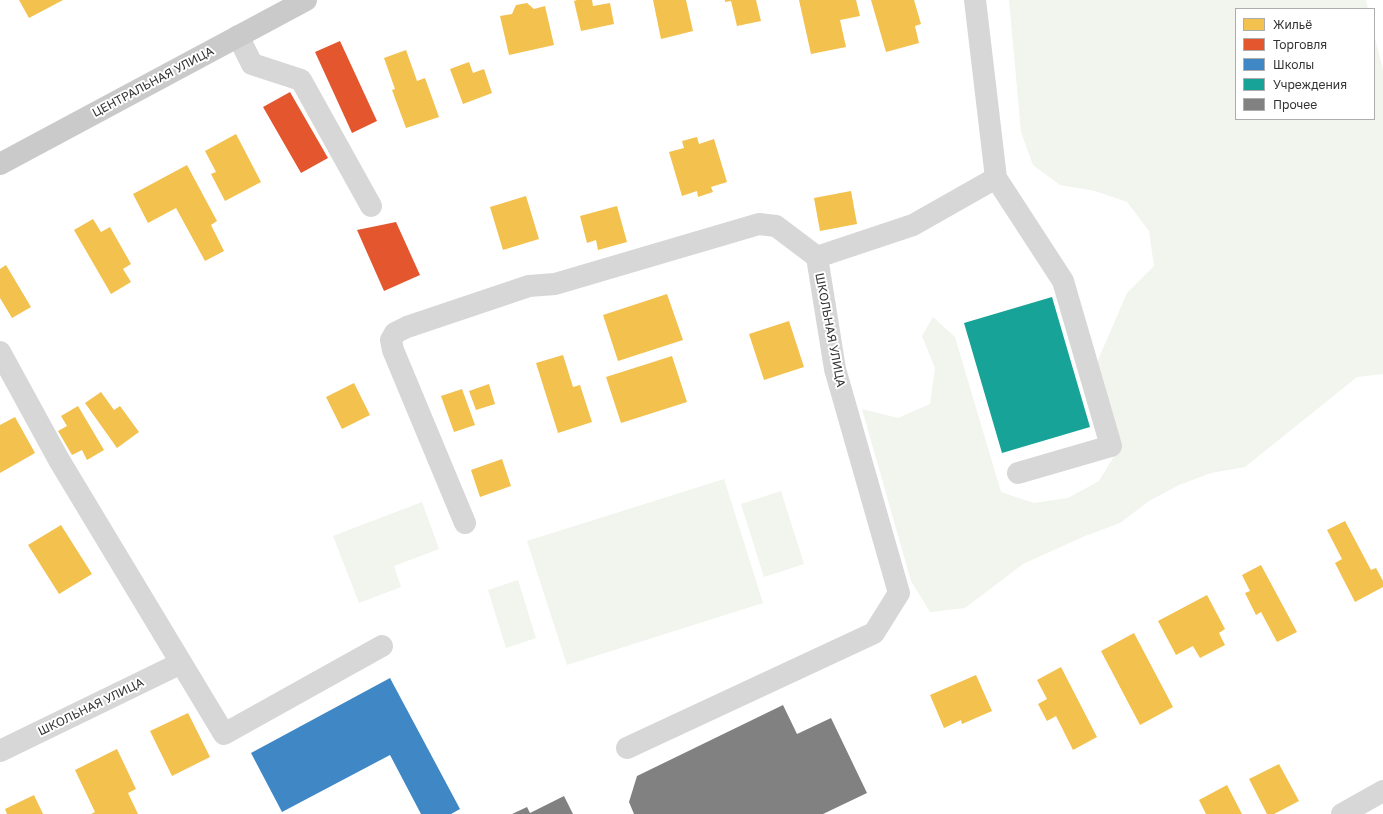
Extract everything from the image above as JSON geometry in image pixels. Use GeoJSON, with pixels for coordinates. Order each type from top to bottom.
{"type":"FeatureCollection","features":[{"type":"Feature","properties":{"kind":"main road","name":"ЦЕНТРАЛЬНАЯ УЛИЦА"},"geometry":{"type":"LineString","coordinates":[[0,164],[306,0]]}},
{"type":"Feature","properties":{"kind":"street"},"geometry":{"type":"LineString","coordinates":[[975,0],[996,178],[1063,281],[1111,446],[1018,473]]}},
{"type":"Feature","properties":{"kind":"street"},"geometry":{"type":"LineString","coordinates":[[238,36],[252,64],[301,80],[371,206]]}},
{"type":"Feature","properties":{"kind":"street","name":"ШКОЛЬНАЯ УЛИЦА"},"geometry":{"type":"LineString","coordinates":[[627,748],[874,633],[899,593],[835,369],[817,257],[913,225],[996,178]]}},
{"type":"Feature","properties":{"kind":"street"},"geometry":{"type":"LineString","coordinates":[[465,523],[393,350],[391,340],[395,333],[407,327],[529,286],[555,284],[759,224],[776,226],[817,257]]}},
{"type":"Feature","properties":{"kind":"street"},"geometry":{"type":"LineString","coordinates":[[0,352],[59,460],[224,734],[382,646]]}},
{"type":"Feature","properties":{"kind":"street","name":"ШКОЛЬНАЯ УЛИЦА"},"geometry":{"type":"LineString","coordinates":[[0,751],[181,662]]}},
{"type":"Feature","properties":{"kind":"street"},"geometry":{"type":"LineString","coordinates":[[1342,814],[1383,791]]}},
{"type":"Feature","properties":{"kind":"shaded area"},"geometry":{"type":"Polygon","coordinates":[[[1009,0],[1366,0],[1368,8],[1235,8],[1235,120],[1375,120],[1375,38],[1383,70],[1383,374],[1357,377],[1245,467],[1211,473],[1179,485],[1149,501],[1120,523],[1085,536],[1023,564],[965,608],[930,612],[911,581],[862,409],[898,418],[930,404],[935,368],[922,336],[933,317],[955,337],[1001,492],[1034,503],[1068,498],[1099,481],[1119,448],[1095,367],[1127,293],[1154,266],[1149,231],[1127,202],[1095,191],[1060,185],[1033,165],[1021,132],[1009,0]]]}},
{"type":"Feature","properties":{"kind":"shaded area"},"geometry":{"type":"Polygon","coordinates":[[[724,479],[763,603],[567,665],[527,541],[724,479]]]}},
{"type":"Feature","properties":{"kind":"shaded area"},"geometry":{"type":"Polygon","coordinates":[[[781,491],[804,564],[764,577],[741,504],[781,491]]]}},
{"type":"Feature","properties":{"kind":"shaded area"},"geometry":{"type":"Polygon","coordinates":[[[422,502],[439,549],[394,566],[401,587],[359,603],[333,536],[422,502]]]}},
{"type":"Feature","properties":{"kind":"shaded area"},"geometry":{"type":"Polygon","coordinates":[[[518,580],[536,638],[506,648],[488,590],[518,580]]]}},
{"type":"Feature","properties":{"kind":"building: Жильё"},"geometry":{"type":"Polygon","coordinates":[[[19,0],[63,0],[29,18],[19,0]]]}},
{"type":"Feature","properties":{"kind":"building: Жильё"},"geometry":{"type":"Polygon","coordinates":[[[592,0],[593,6],[610,3],[614,24],[581,31],[574,1],[592,0]]]}},
{"type":"Feature","properties":{"kind":"building: Жильё"},"geometry":{"type":"Polygon","coordinates":[[[653,0],[686,0],[693,31],[661,39],[653,0]]]}},
{"type":"Feature","properties":{"kind":"building: Жильё"},"geometry":{"type":"Polygon","coordinates":[[[725,0],[756,0],[761,21],[737,26],[731,1],[725,2],[725,0]]]}},
{"type":"Feature","properties":{"kind":"building: Жильё"},"geometry":{"type":"Polygon","coordinates":[[[799,0],[856,0],[860,16],[840,20],[846,47],[811,54],[799,0]]]}},
{"type":"Feature","properties":{"kind":"building: Жильё"},"geometry":{"type":"Polygon","coordinates":[[[871,0],[914,0],[921,24],[915,26],[919,43],[886,52],[871,0]]]}},
{"type":"Feature","properties":{"kind":"building: Жильё"},"geometry":{"type":"Polygon","coordinates":[[[527,3],[534,9],[545,6],[554,45],[509,55],[500,16],[512,14],[516,5],[527,3]]]}},
{"type":"Feature","properties":{"kind":"building: Жильё"},"geometry":{"type":"Polygon","coordinates":[[[406,50],[417,81],[425,78],[439,117],[406,128],[392,90],[395,89],[384,58],[406,50]]]}},
{"type":"Feature","properties":{"kind":"building: Жильё"},"geometry":{"type":"Polygon","coordinates":[[[469,62],[473,73],[484,69],[492,93],[463,104],[450,69],[469,62]]]}},
{"type":"Feature","properties":{"kind":"building: Жильё"},"geometry":{"type":"Polygon","coordinates":[[[236,134],[261,182],[225,201],[211,174],[216,172],[205,151],[236,134]]]}},
{"type":"Feature","properties":{"kind":"building: Жильё"},"geometry":{"type":"Polygon","coordinates":[[[697,137],[699,144],[714,139],[727,182],[711,187],[713,192],[698,197],[697,191],[682,196],[669,152],[684,148],[682,141],[697,137]]]}},
{"type":"Feature","properties":{"kind":"building: Жильё"},"geometry":{"type":"Polygon","coordinates":[[[187,165],[217,221],[211,225],[224,251],[205,261],[176,208],[148,223],[133,194],[187,165]]]}},
{"type":"Feature","properties":{"kind":"building: Жильё"},"geometry":{"type":"Polygon","coordinates":[[[851,191],[857,224],[820,231],[814,198],[851,191]]]}},
{"type":"Feature","properties":{"kind":"building: Жильё"},"geometry":{"type":"Polygon","coordinates":[[[526,196],[539,239],[503,250],[490,207],[526,196]]]}},
{"type":"Feature","properties":{"kind":"building: Жильё"},"geometry":{"type":"Polygon","coordinates":[[[617,206],[627,242],[598,250],[596,240],[587,243],[580,216],[617,206]]]}},
{"type":"Feature","properties":{"kind":"building: Жильё"},"geometry":{"type":"Polygon","coordinates":[[[93,219],[101,232],[110,227],[131,264],[123,269],[131,282],[111,294],[74,230],[93,219]]]}},
{"type":"Feature","properties":{"kind":"building: Жильё"},"geometry":{"type":"Polygon","coordinates":[[[6,265],[31,307],[12,318],[0,298],[0,269],[6,265]]]}},
{"type":"Feature","properties":{"kind":"building: Жильё"},"geometry":{"type":"Polygon","coordinates":[[[667,294],[683,340],[618,361],[603,315],[667,294]]]}},
{"type":"Feature","properties":{"kind":"building: Жильё"},"geometry":{"type":"Polygon","coordinates":[[[789,321],[804,367],[764,380],[749,334],[789,321]]]}},
{"type":"Feature","properties":{"kind":"building: Жильё"},"geometry":{"type":"Polygon","coordinates":[[[563,355],[573,387],[580,385],[592,422],[558,433],[536,363],[563,355]]]}},
{"type":"Feature","properties":{"kind":"building: Жильё"},"geometry":{"type":"Polygon","coordinates":[[[672,356],[687,402],[621,423],[606,377],[672,356]]]}},
{"type":"Feature","properties":{"kind":"building: Жильё"},"geometry":{"type":"Polygon","coordinates":[[[354,383],[370,415],[342,429],[326,397],[354,383]]]}},
{"type":"Feature","properties":{"kind":"building: Жильё"},"geometry":{"type":"Polygon","coordinates":[[[489,384],[495,404],[476,410],[469,391],[489,384]]]}},
{"type":"Feature","properties":{"kind":"building: Жильё"},"geometry":{"type":"Polygon","coordinates":[[[462,389],[475,425],[454,432],[441,396],[462,389]]]}},
{"type":"Feature","properties":{"kind":"building: Жильё"},"geometry":{"type":"Polygon","coordinates":[[[101,392],[114,410],[120,406],[139,432],[117,448],[85,403],[101,392]]]}},
{"type":"Feature","properties":{"kind":"building: Жильё"},"geometry":{"type":"Polygon","coordinates":[[[78,406],[104,450],[87,460],[82,450],[72,455],[58,431],[67,426],[61,416],[78,406]]]}},
{"type":"Feature","properties":{"kind":"building: Жильё"},"geometry":{"type":"Polygon","coordinates":[[[15,417],[35,453],[0,473],[0,425],[15,417]]]}},
{"type":"Feature","properties":{"kind":"building: Жильё"},"geometry":{"type":"Polygon","coordinates":[[[502,459],[511,486],[480,497],[471,470],[502,459]]]}},
{"type":"Feature","properties":{"kind":"building: Жильё"},"geometry":{"type":"Polygon","coordinates":[[[1345,521],[1371,570],[1376,568],[1383,581],[1383,587],[1355,602],[1335,563],[1342,559],[1327,530],[1345,521]]]}},
{"type":"Feature","properties":{"kind":"building: Жильё"},"geometry":{"type":"Polygon","coordinates":[[[61,525],[92,574],[59,594],[28,545],[61,525]]]}},
{"type":"Feature","properties":{"kind":"building: Жильё"},"geometry":{"type":"Polygon","coordinates":[[[1261,565],[1297,632],[1277,642],[1261,612],[1256,615],[1245,593],[1250,591],[1242,575],[1261,565]]]}},
{"type":"Feature","properties":{"kind":"building: Жильё"},"geometry":{"type":"Polygon","coordinates":[[[1207,595],[1225,629],[1219,633],[1225,645],[1200,658],[1193,646],[1176,655],[1158,621],[1207,595]]]}},
{"type":"Feature","properties":{"kind":"building: Жильё"},"geometry":{"type":"Polygon","coordinates":[[[1134,633],[1173,707],[1140,725],[1101,651],[1134,633]]]}},
{"type":"Feature","properties":{"kind":"building: Жильё"},"geometry":{"type":"Polygon","coordinates":[[[1061,667],[1097,737],[1073,750],[1056,716],[1047,721],[1038,704],[1047,699],[1037,680],[1061,667]]]}},
{"type":"Feature","properties":{"kind":"building: Жильё"},"geometry":{"type":"Polygon","coordinates":[[[976,675],[992,711],[962,724],[961,720],[944,728],[930,695],[976,675]]]}},
{"type":"Feature","properties":{"kind":"building: Жильё"},"geometry":{"type":"Polygon","coordinates":[[[188,713],[210,757],[172,776],[150,731],[188,713]]]}},
{"type":"Feature","properties":{"kind":"building: Жильё"},"geometry":{"type":"Polygon","coordinates":[[[117,749],[136,789],[128,793],[138,814],[91,814],[95,812],[75,770],[117,749]]]}},
{"type":"Feature","properties":{"kind":"building: Жильё"},"geometry":{"type":"Polygon","coordinates":[[[1279,764],[1299,801],[1274,814],[1267,814],[1249,779],[1279,764]]]}},
{"type":"Feature","properties":{"kind":"building: Жильё"},"geometry":{"type":"Polygon","coordinates":[[[1227,785],[1242,814],[1206,814],[1199,800],[1227,785]]]}},
{"type":"Feature","properties":{"kind":"building: Жильё"},"geometry":{"type":"Polygon","coordinates":[[[34,795],[43,814],[7,814],[5,809],[34,795]]]}},
{"type":"Feature","properties":{"kind":"building: Торговля"},"geometry":{"type":"Polygon","coordinates":[[[340,41],[377,121],[352,133],[315,52],[340,41]]]}},
{"type":"Feature","properties":{"kind":"building: Торговля"},"geometry":{"type":"Polygon","coordinates":[[[290,92],[328,158],[301,173],[263,107],[290,92]]]}},
{"type":"Feature","properties":{"kind":"building: Торговля"},"geometry":{"type":"Polygon","coordinates":[[[396,222],[420,275],[384,291],[357,230],[396,222]]]}},
{"type":"Feature","properties":{"kind":"building: Школы"},"geometry":{"type":"Polygon","coordinates":[[[390,678],[460,809],[451,814],[421,814],[390,755],[282,812],[251,753],[390,678]]]}},
{"type":"Feature","properties":{"kind":"building: Учреждения"},"geometry":{"type":"Polygon","coordinates":[[[1052,297],[1090,427],[1002,453],[964,323],[1052,297]]]}},
{"type":"Feature","properties":{"kind":"building: Прочее"},"geometry":{"type":"Polygon","coordinates":[[[783,705],[797,734],[831,718],[867,793],[823,814],[634,814],[629,802],[637,776],[783,705]]]}},
{"type":"Feature","properties":{"kind":"building: Прочее"},"geometry":{"type":"Polygon","coordinates":[[[564,796],[573,814],[512,814],[527,807],[530,813],[564,796]]]}}]}
